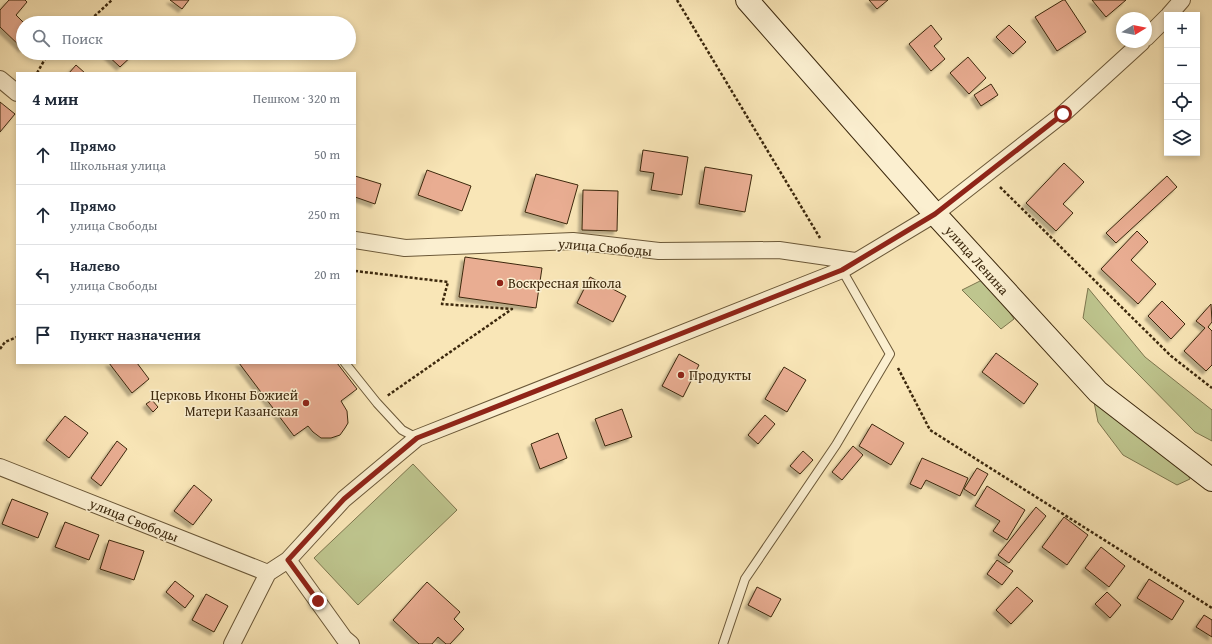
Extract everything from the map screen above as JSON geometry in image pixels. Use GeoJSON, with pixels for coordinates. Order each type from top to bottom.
{"type":"FeatureCollection","features":[{"type":"Feature","properties":{"kind":"main road","name":"улица Ленина"},"geometry":{"type":"LineString","coordinates":[[747,0],[935,214],[1098,392],[1212,480]]}},
{"type":"Feature","properties":{"kind":"street"},"geometry":{"type":"LineString","coordinates":[[1172,12],[1182,0]]}},
{"type":"Feature","properties":{"kind":"street"},"geometry":{"type":"LineString","coordinates":[[1152,32],[1164,20]]}},
{"type":"Feature","properties":{"kind":"street"},"geometry":{"type":"LineString","coordinates":[[232,644],[268,573],[288,560],[344,499],[417,438],[848,266],[935,214],[1063,114],[1135,48]]}},
{"type":"Feature","properties":{"kind":"street"},"geometry":{"type":"LineString","coordinates":[[0,79],[16,92]]}},
{"type":"Feature","properties":{"kind":"street","name":"улица Свободы"},"geometry":{"type":"LineString","coordinates":[[356,240],[405,248],[574,241],[659,251],[779,250],[848,266]]}},
{"type":"Feature","properties":{"kind":"street","name":"улица Свободы"},"geometry":{"type":"LineString","coordinates":[[0,467],[268,573]]}},
{"type":"Feature","properties":{"kind":"street"},"geometry":{"type":"LineString","coordinates":[[288,560],[344,638],[351,644]]}},
{"type":"Feature","properties":{"kind":"lane"},"geometry":{"type":"LineString","coordinates":[[723,644],[745,579],[836,445],[890,354],[848,266]]}},
{"type":"Feature","properties":{"kind":"lane"},"geometry":{"type":"LineString","coordinates":[[346,364],[377,403],[402,430],[417,438]]}},
{"type":"Feature","properties":{"kind":"path"},"geometry":{"type":"LineString","coordinates":[[95,16],[112,0]]}},
{"type":"Feature","properties":{"kind":"path"},"geometry":{"type":"LineString","coordinates":[[677,0],[823,241]]}},
{"type":"Feature","properties":{"kind":"path"},"geometry":{"type":"LineString","coordinates":[[38,72],[44,60]]}},
{"type":"Feature","properties":{"kind":"path"},"geometry":{"type":"LineString","coordinates":[[1000,187],[1171,356],[1212,388]]}},
{"type":"Feature","properties":{"kind":"path"},"geometry":{"type":"LineString","coordinates":[[356,272],[448,282],[442,304],[512,309],[377,403]]}},
{"type":"Feature","properties":{"kind":"path"},"geometry":{"type":"LineString","coordinates":[[0,349],[5,342],[16,338]]}},
{"type":"Feature","properties":{"kind":"path"},"geometry":{"type":"LineString","coordinates":[[890,354],[930,430],[1212,608]]}},
{"type":"Feature","properties":{"kind":"green space"},"geometry":{"type":"Polygon","coordinates":[[[982,280],[998,295],[1014,319],[1001,329],[962,290],[982,280]]]}},
{"type":"Feature","properties":{"kind":"green space"},"geometry":{"type":"Polygon","coordinates":[[[1088,288],[1145,357],[1212,410],[1212,441],[1195,432],[1083,318],[1088,288]]]}},
{"type":"Feature","properties":{"kind":"green space"},"geometry":{"type":"Polygon","coordinates":[[[1093,397],[1183,465],[1190,479],[1177,485],[1123,455],[1098,422],[1093,397]]]}},
{"type":"Feature","properties":{"kind":"green space"},"geometry":{"type":"Polygon","coordinates":[[[413,464],[457,510],[358,605],[314,558],[413,464]]]}},
{"type":"Feature","properties":{"kind":"building"},"geometry":{"type":"Polygon","coordinates":[[[9,0],[25,0],[27,2],[16,15],[16,42],[0,27],[0,10],[9,0]]]}},
{"type":"Feature","properties":{"kind":"building"},"geometry":{"type":"Polygon","coordinates":[[[170,0],[189,0],[182,9],[170,0]]]}},
{"type":"Feature","properties":{"kind":"building"},"geometry":{"type":"Polygon","coordinates":[[[869,0],[888,0],[877,9],[869,0]]]}},
{"type":"Feature","properties":{"kind":"building"},"geometry":{"type":"Polygon","coordinates":[[[1065,0],[1086,32],[1057,51],[1035,17],[1065,0]]]}},
{"type":"Feature","properties":{"kind":"building"},"geometry":{"type":"Polygon","coordinates":[[[1092,0],[1126,0],[1106,17],[1092,0]]]}},
{"type":"Feature","properties":{"kind":"building"},"geometry":{"type":"Polygon","coordinates":[[[931,25],[942,39],[934,46],[945,59],[931,71],[909,44],[931,25]]]}},
{"type":"Feature","properties":{"kind":"building"},"geometry":{"type":"Polygon","coordinates":[[[1009,25],[1026,42],[1013,54],[996,37],[1009,25]]]}},
{"type":"Feature","properties":{"kind":"building"},"geometry":{"type":"Polygon","coordinates":[[[968,57],[986,78],[969,94],[950,73],[968,57]]]}},
{"type":"Feature","properties":{"kind":"building"},"geometry":{"type":"Polygon","coordinates":[[[112,60],[128,60],[120,67],[112,60]]]}},
{"type":"Feature","properties":{"kind":"building"},"geometry":{"type":"Polygon","coordinates":[[[76,65],[84,72],[70,72],[76,65]]]}},
{"type":"Feature","properties":{"kind":"building"},"geometry":{"type":"Polygon","coordinates":[[[991,84],[998,95],[981,106],[974,95],[991,84]]]}},
{"type":"Feature","properties":{"kind":"building"},"geometry":{"type":"Polygon","coordinates":[[[0,102],[15,114],[0,132],[0,102]]]}},
{"type":"Feature","properties":{"kind":"building"},"geometry":{"type":"Polygon","coordinates":[[[643,150],[688,157],[682,195],[651,190],[654,173],[640,171],[643,150]]]}},
{"type":"Feature","properties":{"kind":"building"},"geometry":{"type":"Polygon","coordinates":[[[1064,163],[1084,182],[1063,204],[1073,213],[1056,231],[1026,203],[1064,163]]]}},
{"type":"Feature","properties":{"kind":"building"},"geometry":{"type":"Polygon","coordinates":[[[705,167],[752,175],[745,212],[699,204],[705,167]]]}},
{"type":"Feature","properties":{"kind":"building"},"geometry":{"type":"Polygon","coordinates":[[[427,170],[471,186],[462,211],[418,195],[427,170]]]}},
{"type":"Feature","properties":{"kind":"building"},"geometry":{"type":"Polygon","coordinates":[[[536,174],[578,185],[567,224],[525,212],[536,174]]]}},
{"type":"Feature","properties":{"kind":"building"},"geometry":{"type":"Polygon","coordinates":[[[356,176],[381,184],[375,204],[356,197],[356,176]]]}},
{"type":"Feature","properties":{"kind":"building"},"geometry":{"type":"Polygon","coordinates":[[[1167,176],[1177,187],[1116,243],[1106,233],[1167,176]]]}},
{"type":"Feature","properties":{"kind":"building"},"geometry":{"type":"Polygon","coordinates":[[[583,190],[618,191],[617,231],[582,230],[583,190]]]}},
{"type":"Feature","properties":{"kind":"building"},"geometry":{"type":"Polygon","coordinates":[[[1137,231],[1148,242],[1131,260],[1156,284],[1138,304],[1101,269],[1137,231]]]}},
{"type":"Feature","properties":{"kind":"building","name":"Воскресная школа"},"geometry":{"type":"Polygon","coordinates":[[[465,257],[542,268],[536,308],[459,297],[465,257]]]}},
{"type":"Feature","properties":{"kind":"building"},"geometry":{"type":"Polygon","coordinates":[[[590,277],[626,296],[613,322],[577,303],[590,277]]]}},
{"type":"Feature","properties":{"kind":"building"},"geometry":{"type":"Polygon","coordinates":[[[1162,301],[1185,324],[1171,339],[1148,316],[1162,301]]]}},
{"type":"Feature","properties":{"kind":"building"},"geometry":{"type":"Polygon","coordinates":[[[1211,304],[1212,322],[1208,327],[1212,331],[1212,365],[1206,371],[1184,351],[1205,328],[1196,321],[1211,304]]]}},
{"type":"Feature","properties":{"kind":"building"},"geometry":{"type":"Polygon","coordinates":[[[996,353],[1038,384],[1024,404],[982,372],[996,353]]]}},
{"type":"Feature","properties":{"kind":"building"},"geometry":{"type":"Polygon","coordinates":[[[679,354],[699,365],[683,397],[662,386],[679,354]]]}},
{"type":"Feature","properties":{"kind":"building"},"geometry":{"type":"Polygon","coordinates":[[[110,364],[138,364],[149,379],[132,393],[110,364]]]}},
{"type":"Feature","properties":{"kind":"building","name":"Церковь Иконы Божией Матери Казанская"},"geometry":{"type":"Polygon","coordinates":[[[240,364],[338,364],[357,389],[341,401],[347,411],[348,423],[340,435],[331,438],[321,438],[308,426],[294,436],[240,364]]]}},
{"type":"Feature","properties":{"kind":"building"},"geometry":{"type":"Polygon","coordinates":[[[784,367],[806,380],[787,412],[765,399],[784,367]]]}},
{"type":"Feature","properties":{"kind":"building"},"geometry":{"type":"Polygon","coordinates":[[[152,400],[158,407],[153,412],[146,404],[152,400]]]}},
{"type":"Feature","properties":{"kind":"building"},"geometry":{"type":"Polygon","coordinates":[[[622,409],[632,437],[605,446],[595,419],[622,409]]]}},
{"type":"Feature","properties":{"kind":"building"},"geometry":{"type":"Polygon","coordinates":[[[765,415],[775,424],[758,444],[748,435],[765,415]]]}},
{"type":"Feature","properties":{"kind":"building"},"geometry":{"type":"Polygon","coordinates":[[[65,416],[88,433],[69,458],[46,440],[65,416]]]}},
{"type":"Feature","properties":{"kind":"building"},"geometry":{"type":"Polygon","coordinates":[[[872,424],[904,443],[891,465],[859,446],[872,424]]]}},
{"type":"Feature","properties":{"kind":"building"},"geometry":{"type":"Polygon","coordinates":[[[558,433],[567,458],[540,469],[531,444],[558,433]]]}},
{"type":"Feature","properties":{"kind":"building"},"geometry":{"type":"Polygon","coordinates":[[[117,441],[127,449],[101,486],[91,478],[117,441]]]}},
{"type":"Feature","properties":{"kind":"building"},"geometry":{"type":"Polygon","coordinates":[[[853,446],[863,455],[842,480],[832,472],[853,446]]]}},
{"type":"Feature","properties":{"kind":"building"},"geometry":{"type":"Polygon","coordinates":[[[803,451],[813,460],[800,474],[790,466],[803,451]]]}},
{"type":"Feature","properties":{"kind":"building"},"geometry":{"type":"Polygon","coordinates":[[[922,458],[968,478],[960,496],[926,480],[921,489],[910,484],[922,458]]]}},
{"type":"Feature","properties":{"kind":"building"},"geometry":{"type":"Polygon","coordinates":[[[977,468],[988,474],[975,496],[964,489],[977,468]]]}},
{"type":"Feature","properties":{"kind":"building"},"geometry":{"type":"Polygon","coordinates":[[[194,485],[212,500],[193,525],[174,511],[194,485]]]}},
{"type":"Feature","properties":{"kind":"building"},"geometry":{"type":"Polygon","coordinates":[[[987,486],[1025,510],[1007,540],[993,531],[1000,521],[975,506],[987,486]]]}},
{"type":"Feature","properties":{"kind":"building"},"geometry":{"type":"Polygon","coordinates":[[[12,499],[48,513],[38,538],[2,524],[12,499]]]}},
{"type":"Feature","properties":{"kind":"building"},"geometry":{"type":"Polygon","coordinates":[[[1036,507],[1046,516],[1009,563],[998,555],[1036,507]]]}},
{"type":"Feature","properties":{"kind":"building"},"geometry":{"type":"Polygon","coordinates":[[[1064,517],[1088,535],[1067,565],[1042,547],[1064,517]]]}},
{"type":"Feature","properties":{"kind":"building"},"geometry":{"type":"Polygon","coordinates":[[[65,522],[99,535],[89,560],[55,547],[65,522]]]}},
{"type":"Feature","properties":{"kind":"building"},"geometry":{"type":"Polygon","coordinates":[[[109,540],[144,551],[134,580],[100,569],[109,540]]]}},
{"type":"Feature","properties":{"kind":"building"},"geometry":{"type":"Polygon","coordinates":[[[1101,547],[1125,566],[1109,587],[1085,568],[1101,547]]]}},
{"type":"Feature","properties":{"kind":"building"},"geometry":{"type":"Polygon","coordinates":[[[997,560],[1013,571],[1002,585],[987,574],[997,560]]]}},
{"type":"Feature","properties":{"kind":"building"},"geometry":{"type":"Polygon","coordinates":[[[1149,579],[1184,601],[1172,620],[1137,598],[1149,579]]]}},
{"type":"Feature","properties":{"kind":"building"},"geometry":{"type":"Polygon","coordinates":[[[175,581],[194,596],[185,608],[166,592],[175,581]]]}},
{"type":"Feature","properties":{"kind":"building"},"geometry":{"type":"Polygon","coordinates":[[[427,582],[460,612],[454,619],[464,629],[450,644],[446,644],[438,637],[432,644],[419,644],[393,620],[427,582]]]}},
{"type":"Feature","properties":{"kind":"building"},"geometry":{"type":"Polygon","coordinates":[[[757,587],[781,599],[771,617],[748,605],[757,587]]]}},
{"type":"Feature","properties":{"kind":"building"},"geometry":{"type":"Polygon","coordinates":[[[1017,587],[1033,601],[1011,624],[996,610],[1017,587]]]}},
{"type":"Feature","properties":{"kind":"building"},"geometry":{"type":"Polygon","coordinates":[[[1107,592],[1121,605],[1110,618],[1095,604],[1107,592]]]}},
{"type":"Feature","properties":{"kind":"building"},"geometry":{"type":"Polygon","coordinates":[[[206,594],[228,606],[214,632],[192,620],[206,594]]]}},
{"type":"Feature","properties":{"kind":"building"},"geometry":{"type":"Polygon","coordinates":[[[1204,615],[1212,620],[1212,637],[1196,627],[1204,615]]]}},
{"type":"Feature","properties":{"kind":"place","name":"Воскресная школа"},"geometry":{"type":"Point","coordinates":[500,283]}},
{"type":"Feature","properties":{"kind":"place","name":"Продукты"},"geometry":{"type":"Point","coordinates":[681,375]}},
{"type":"Feature","properties":{"kind":"place","name":"Церковь Иконы Божией Матери Казанская"},"geometry":{"type":"Point","coordinates":[306,403]}},
{"type":"Feature","properties":{"kind":"route"},"geometry":{"type":"LineString","coordinates":[[318,601],[288,560],[344,499],[417,438],[842,270],[935,214],[1063,114]]}}]}
